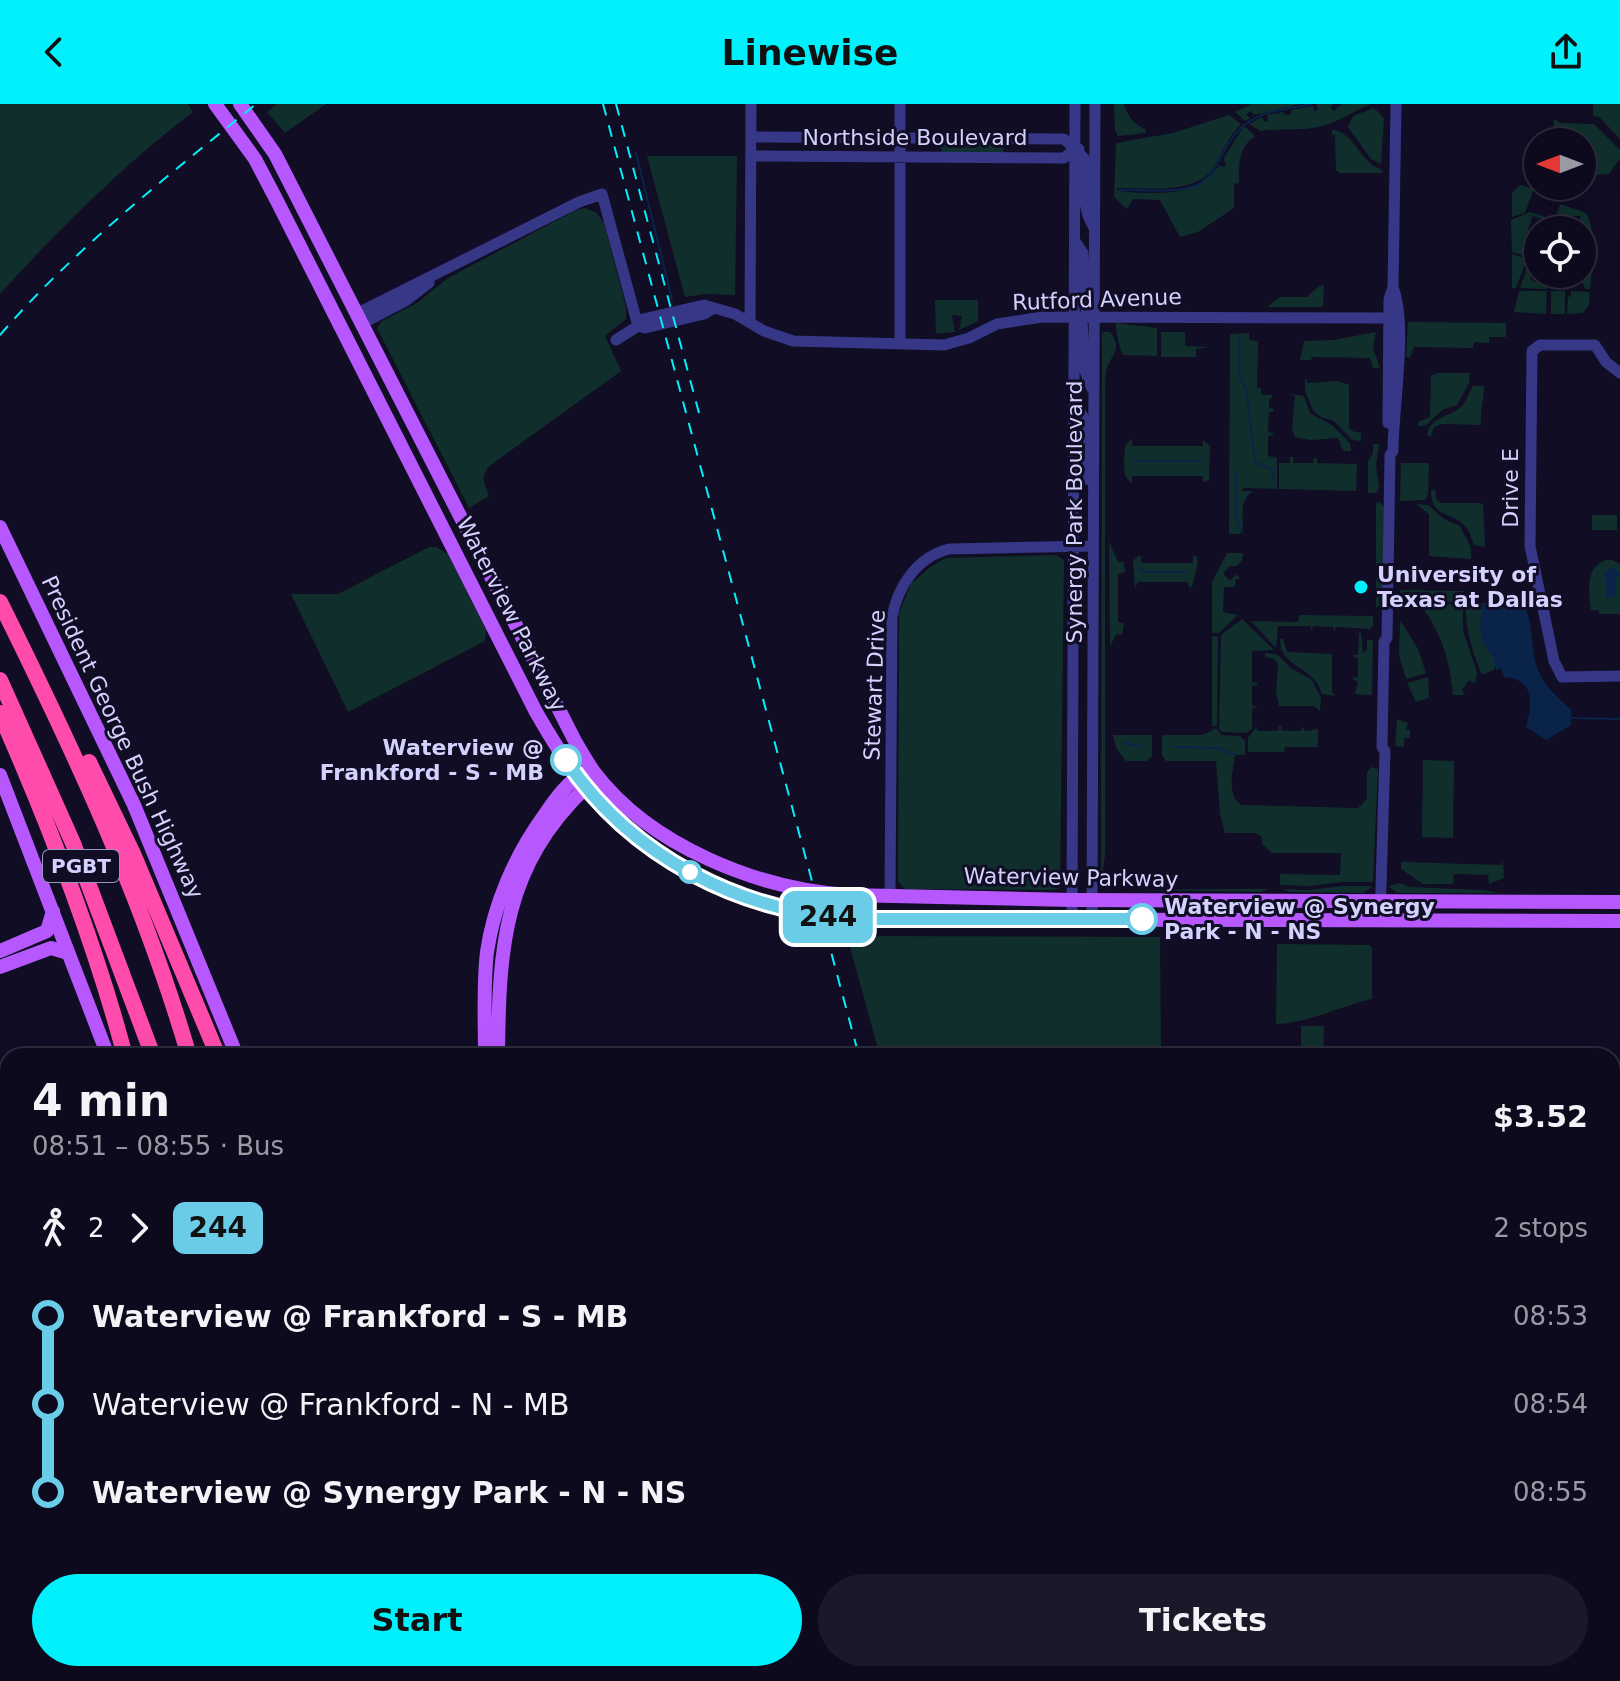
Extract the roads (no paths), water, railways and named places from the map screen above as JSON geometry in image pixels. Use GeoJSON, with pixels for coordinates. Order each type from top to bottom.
{"type":"FeatureCollection","features":[{"type":"Feature","properties":{"kind":"highway","name":"PGBT"},"geometry":{"type":"LineString","coordinates":[[0,602],[53,710],[133,893],[186,1048]]}},
{"type":"Feature","properties":{"kind":"highway","name":"PGBT"},"geometry":{"type":"LineString","coordinates":[[0,680],[73,843],[150,1048]]}},
{"type":"Feature","properties":{"kind":"highway"},"geometry":{"type":"LineString","coordinates":[[53,710],[68,720],[118,821],[215,1048]]}},
{"type":"Feature","properties":{"kind":"highway"},"geometry":{"type":"LineString","coordinates":[[0,713],[104,977],[123,1048]]}},
{"type":"Feature","properties":{"kind":"main road","name":"Waterview Parkway"},"geometry":{"type":"LineString","coordinates":[[215,104],[255,159],[528,699],[582,782],[648,847],[690,872],[754,901],[834,918],[1620,921]]}},
{"type":"Feature","properties":{"kind":"main road","name":"Waterview Parkway"},"geometry":{"type":"LineString","coordinates":[[240,104],[275,154],[555,705],[593,770],[627,805],[699,855],[754,878],[797,890],[890,896],[1072,900],[1620,902]]}},
{"type":"Feature","properties":{"kind":"main road"},"geometry":{"type":"LineString","coordinates":[[342,327],[358,319]]}},
{"type":"Feature","properties":{"kind":"main road"},"geometry":{"type":"LineString","coordinates":[[443,529],[461,520]]}},
{"type":"Feature","properties":{"kind":"main road","name":"President George Bush Highway"},"geometry":{"type":"LineString","coordinates":[[0,527],[127,787],[234,1048]]}},
{"type":"Feature","properties":{"kind":"main road"},"geometry":{"type":"LineString","coordinates":[[485,1048],[487,953],[503,894],[535,828],[593,770]]}},
{"type":"Feature","properties":{"kind":"main road"},"geometry":{"type":"LineString","coordinates":[[0,775],[105,1048]]}},
{"type":"Feature","properties":{"kind":"main road"},"geometry":{"type":"LineString","coordinates":[[498,1048],[499,977],[512,905],[540,841],[582,782]]}},
{"type":"Feature","properties":{"kind":"main road"},"geometry":{"type":"LineString","coordinates":[[690,872],[699,855]]}},
{"type":"Feature","properties":{"kind":"main road"},"geometry":{"type":"LineString","coordinates":[[1168,900],[1168,919]]}},
{"type":"Feature","properties":{"kind":"main road"},"geometry":{"type":"LineString","coordinates":[[0,951],[47,931],[53,911]]}},
{"type":"Feature","properties":{"kind":"main road"},"geometry":{"type":"LineString","coordinates":[[0,967],[51,948],[68,953]]}},
{"type":"Feature","properties":{"kind":"street"},"geometry":{"type":"LineString","coordinates":[[750,322],[751,104]]}},
{"type":"Feature","properties":{"kind":"street"},"geometry":{"type":"LineString","coordinates":[[900,104],[900,344]]}},
{"type":"Feature","properties":{"kind":"street","name":"Synergy Park Boulevard"},"geometry":{"type":"LineString","coordinates":[[1072,919],[1075,104]]}},
{"type":"Feature","properties":{"kind":"street","name":"Synergy Park Boulevard"},"geometry":{"type":"LineString","coordinates":[[1092,919],[1095,104]]}},
{"type":"Feature","properties":{"kind":"street"},"geometry":{"type":"LineString","coordinates":[[1380,920],[1385,751],[1388,746],[1393,318],[1398,299],[1393,287],[1396,104]]}},
{"type":"Feature","properties":{"kind":"street","name":"Northside Boulevard"},"geometry":{"type":"LineString","coordinates":[[751,137],[1064,139],[1075,149]]}},
{"type":"Feature","properties":{"kind":"street"},"geometry":{"type":"LineString","coordinates":[[1075,149],[1084,158],[1087,213],[1095,229]]}},
{"type":"Feature","properties":{"kind":"street","name":"Northside Boulevard"},"geometry":{"type":"LineString","coordinates":[[751,156],[1064,158],[1075,149],[1095,149]]}},
{"type":"Feature","properties":{"kind":"street"},"geometry":{"type":"LineString","coordinates":[[358,319],[437,274],[571,206],[602,194],[638,326]]}},
{"type":"Feature","properties":{"kind":"street"},"geometry":{"type":"LineString","coordinates":[[1074,241],[1083,253],[1086,309],[1095,315]]}},
{"type":"Feature","properties":{"kind":"street","name":"Rutford Avenue"},"geometry":{"type":"LineString","coordinates":[[616,340],[638,326],[645,328],[704,314],[712,309],[735,314],[764,331],[793,341],[900,344],[957,343],[1009,321],[1074,316],[1393,318]]}},
{"type":"Feature","properties":{"kind":"street"},"geometry":{"type":"LineString","coordinates":[[1074,316],[1082,322],[1085,371],[1094,393]]}},
{"type":"Feature","properties":{"kind":"street","name":"Drive E"},"geometry":{"type":"LineString","coordinates":[[1620,373],[1606,362],[1595,345],[1540,345],[1532,351],[1530,546],[1551,648],[1562,677],[1620,676]]}},
{"type":"Feature","properties":{"kind":"street"},"geometry":{"type":"LineString","coordinates":[[1073,413],[1084,416],[1088,478],[1094,486]]}},
{"type":"Feature","properties":{"kind":"street","name":"Stewart Drive"},"geometry":{"type":"LineString","coordinates":[[890,896],[892,617],[906,578],[921,564],[946,550],[985,546],[1093,546]]}},
{"type":"Feature","properties":{"kind":"water"},"geometry":{"type":"Polygon","coordinates":[[[1609,568],[1616,569],[1620,575],[1616,578],[1616,597],[1606,597],[1606,578],[1602,577],[1609,568]]]}},
{"type":"Feature","properties":{"kind":"water"},"geometry":{"type":"Polygon","coordinates":[[[1518,595],[1527,612],[1535,661],[1541,676],[1571,710],[1571,725],[1546,740],[1526,727],[1530,711],[1527,688],[1514,679],[1504,677],[1501,668],[1496,670],[1481,637],[1483,603],[1506,602],[1518,595]]]}},
{"type":"Feature","properties":{"kind":"waterway"},"geometry":{"type":"LineString","coordinates":[[1118,190],[1170,190],[1197,185],[1213,171],[1230,141],[1246,123],[1277,110],[1311,104]]}},
{"type":"Feature","properties":{"kind":"waterway"},"geometry":{"type":"LineString","coordinates":[[636,153],[672,299]]}},
{"type":"Feature","properties":{"kind":"waterway"},"geometry":{"type":"LineString","coordinates":[[1239,339],[1239,376],[1246,389],[1255,462],[1272,469],[1274,482]]}},
{"type":"Feature","properties":{"kind":"waterway"},"geometry":{"type":"LineString","coordinates":[[1133,461],[1202,461]]}},
{"type":"Feature","properties":{"kind":"waterway"},"geometry":{"type":"LineString","coordinates":[[1236,473],[1236,516],[1242,533]]}},
{"type":"Feature","properties":{"kind":"waterway"},"geometry":{"type":"LineString","coordinates":[[1139,568],[1144,572],[1186,572]]}},
{"type":"Feature","properties":{"kind":"waterway"},"geometry":{"type":"LineString","coordinates":[[1571,718],[1620,719]]}},
{"type":"Feature","properties":{"kind":"waterway"},"geometry":{"type":"LineString","coordinates":[[1124,742],[1140,747]]}},
{"type":"Feature","properties":{"kind":"waterway"},"geometry":{"type":"LineString","coordinates":[[1173,747],[1218,748],[1235,755]]}},
{"type":"Feature","properties":{"kind":"railway"},"geometry":{"type":"LineString","coordinates":[[0,335],[90,243],[256,104]]}},
{"type":"Feature","properties":{"kind":"railway"},"geometry":{"type":"LineString","coordinates":[[603,104],[857,1048]]}},
{"type":"Feature","properties":{"kind":"railway"},"geometry":{"type":"LineString","coordinates":[[616,104],[699,413]]}},
{"type":"Feature","properties":{"kind":"place","name":"University of Texas at Dallas"},"geometry":{"type":"Point","coordinates":[1361,587]}},
{"type":"Feature","properties":{"kind":"place","name":"Waterview @ Frankford - S - MB"},"geometry":{"type":"Point","coordinates":[566,760]}},
{"type":"Feature","properties":{"kind":"place","name":"Waterview @ Synergy Park - N - NS"},"geometry":{"type":"Point","coordinates":[1142,919]}}]}
